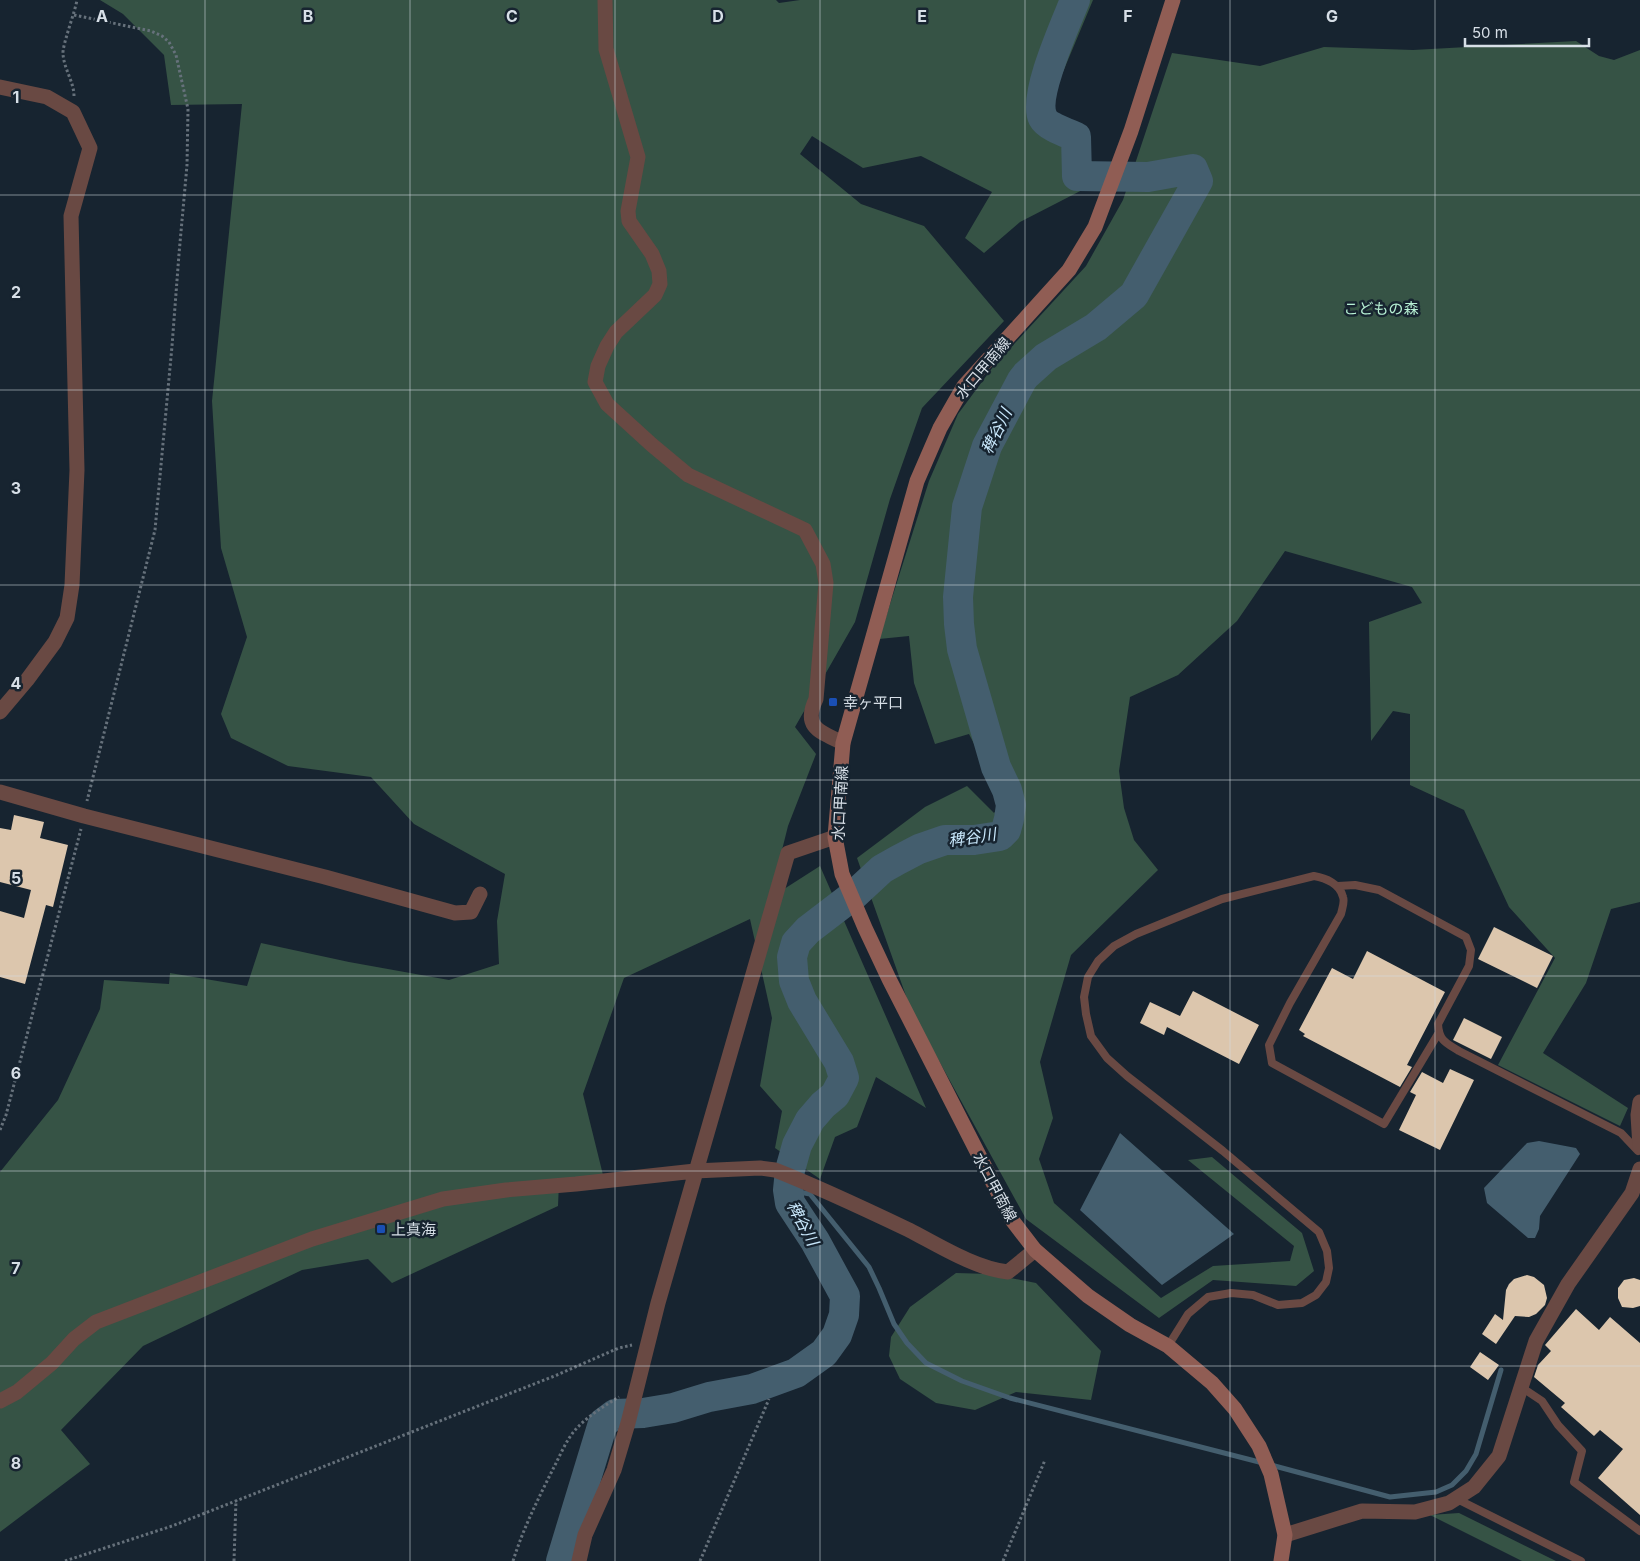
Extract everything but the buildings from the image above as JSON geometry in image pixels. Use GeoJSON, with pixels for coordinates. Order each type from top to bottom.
{"type":"FeatureCollection","features":[{"type":"Feature","properties":{"kind":"main road","name":"水口甲南線"},"geometry":{"type":"LineString","coordinates":[[1173,0],[1122,154],[1095,227],[1069,270],[964,386],[940,428],[915,489],[843,743],[836,837],[842,874],[865,928],[1007,1212],[1035,1250],[1088,1296],[1130,1326],[1168,1346],[1212,1383],[1235,1410],[1259,1446],[1267,1464],[1285,1535],[1281,1561]]}},
{"type":"Feature","properties":{"kind":"street"},"geometry":{"type":"LineString","coordinates":[[605,0],[606,49],[638,157],[628,211],[629,222],[652,254],[659,271],[660,284],[656,295],[616,332],[598,366],[596,382],[607,404],[652,446],[688,475],[805,530],[823,564],[826,583],[816,699],[811,709],[810,718],[816,729],[843,743]]}},
{"type":"Feature","properties":{"kind":"street"},"geometry":{"type":"LineString","coordinates":[[0,87],[47,97],[73,112],[90,148],[71,216],[77,470],[72,584],[67,618],[55,642],[0,712]]}},
{"type":"Feature","properties":{"kind":"street"},"geometry":{"type":"LineString","coordinates":[[0,792],[84,816],[325,877],[455,913],[471,912],[480,894]]}},
{"type":"Feature","properties":{"kind":"street"},"geometry":{"type":"LineString","coordinates":[[579,1561],[585,1535],[614,1470],[634,1403],[658,1302],[788,853],[836,837]]}},
{"type":"Feature","properties":{"kind":"street"},"geometry":{"type":"LineString","coordinates":[[1640,1102],[1638,1115],[1640,1147]]}},
{"type":"Feature","properties":{"kind":"street"},"geometry":{"type":"LineString","coordinates":[[0,1400],[18,1392],[52,1363],[74,1339],[96,1322],[312,1239],[443,1199],[506,1190],[695,1171],[760,1168],[776,1170],[810,1183],[976,1264],[996,1271],[1008,1272],[1035,1250]]}},
{"type":"Feature","properties":{"kind":"street"},"geometry":{"type":"LineString","coordinates":[[1285,1535],[1362,1511],[1415,1512],[1449,1503],[1474,1487],[1499,1456],[1536,1341],[1568,1284],[1632,1193],[1640,1169]]}},
{"type":"Feature","properties":{"kind":"lane"},"geometry":{"type":"LineString","coordinates":[[1168,1346],[1188,1314],[1208,1297],[1231,1293],[1253,1295],[1278,1305],[1302,1304],[1316,1296],[1326,1282],[1329,1268],[1327,1251],[1319,1232],[1223,1151],[1127,1076],[1107,1058],[1091,1036],[1084,997],[1088,977],[1098,961],[1114,946],[1136,934],[1222,899],[1314,876],[1326,878],[1338,886],[1344,898],[1341,914],[1269,1044],[1272,1063],[1384,1124],[1438,1034],[1438,1024],[1469,966],[1470,950],[1466,937],[1379,890],[1355,886],[1338,886]]}},
{"type":"Feature","properties":{"kind":"lane"},"geometry":{"type":"LineString","coordinates":[[1438,1034],[1444,1042],[1459,1051],[1621,1133],[1640,1153]]}},
{"type":"Feature","properties":{"kind":"lane"},"geometry":{"type":"LineString","coordinates":[[1521,1387],[1542,1401],[1558,1425],[1582,1451],[1574,1482],[1640,1531]]}},
{"type":"Feature","properties":{"kind":"lane"},"geometry":{"type":"LineString","coordinates":[[1456,1498],[1581,1561]]}},
{"type":"Feature","properties":{"kind":"path"},"geometry":{"type":"LineString","coordinates":[[73,112],[74,89],[66,71],[62,52],[77,0]]}},
{"type":"Feature","properties":{"kind":"path"},"geometry":{"type":"LineString","coordinates":[[0,1130],[6,1115],[84,816],[155,530],[187,165],[188,109],[176,55],[169,42],[151,31],[74,14]]}},
{"type":"Feature","properties":{"kind":"path"},"geometry":{"type":"LineString","coordinates":[[65,1561],[172,1526],[557,1375],[619,1348],[632,1345],[647,1348]]}},
{"type":"Feature","properties":{"kind":"path"},"geometry":{"type":"LineString","coordinates":[[513,1561],[518,1545],[544,1489],[576,1430],[598,1411],[624,1394],[638,1388]]}},
{"type":"Feature","properties":{"kind":"path"},"geometry":{"type":"LineString","coordinates":[[700,1561],[769,1399]]}},
{"type":"Feature","properties":{"kind":"path"},"geometry":{"type":"LineString","coordinates":[[1004,1561],[1045,1460]]}},
{"type":"Feature","properties":{"kind":"path"},"geometry":{"type":"LineString","coordinates":[[234,1561],[236,1500]]}},
{"type":"Feature","properties":{"kind":"green space"},"geometry":{"type":"Polygon","coordinates":[[[100,0],[776,0],[779,3],[800,0],[1093,0],[1040,127],[1100,167],[1090,186],[1020,222],[984,253],[965,238],[992,192],[921,156],[863,168],[812,136],[800,154],[861,204],[924,226],[1004,321],[922,408],[890,499],[855,622],[795,727],[816,754],[788,826],[770,898],[820,866],[926,1108],[876,1077],[857,1127],[835,1137],[820,1179],[775,1148],[782,1111],[760,1086],[772,1018],[750,919],[624,978],[583,1094],[603,1175],[559,1183],[558,1206],[392,1283],[368,1259],[302,1270],[143,1346],[61,1430],[90,1464],[0,1532],[0,1172],[58,1100],[100,1009],[104,980],[169,984],[170,973],[247,986],[261,943],[349,962],[449,980],[499,964],[497,921],[505,874],[414,824],[371,777],[288,766],[231,738],[221,714],[247,637],[221,548],[212,401],[242,104],[171,105],[164,55],[123,14],[100,0]]]}},
{"type":"Feature","properties":{"kind":"green space","name":"こどもの森"},"geometry":{"type":"Polygon","coordinates":[[[1576,41],[1599,56],[1614,60],[1640,50],[1640,902],[1611,909],[1586,983],[1543,1053],[1628,1108],[1620,1126],[1498,1065],[1555,958],[1509,907],[1464,810],[1410,785],[1410,714],[1393,711],[1371,741],[1369,622],[1422,603],[1412,587],[1285,551],[1237,621],[1178,675],[1130,697],[1119,771],[1124,808],[1134,840],[1158,870],[1071,955],[1040,1062],[1053,1118],[1039,1159],[1054,1203],[1161,1298],[1213,1266],[1290,1261],[1294,1246],[1188,1160],[1212,1157],[1302,1233],[1314,1271],[1296,1286],[1213,1280],[1159,1318],[1026,1219],[911,1010],[857,858],[925,807],[967,786],[994,813],[1003,801],[969,734],[935,744],[914,683],[909,636],[879,639],[929,481],[958,414],[993,367],[1086,266],[1123,200],[1172,53],[1260,66],[1324,47],[1413,50],[1576,41]]]}},
{"type":"Feature","properties":{"kind":"green space"},"geometry":{"type":"Polygon","coordinates":[[[956,1273],[990,1274],[1036,1283],[1101,1351],[1091,1400],[1016,1392],[975,1410],[936,1403],[900,1379],[889,1356],[891,1337],[910,1307],[956,1273]]]}},
{"type":"Feature","properties":{"kind":"green space"},"geometry":{"type":"Polygon","coordinates":[[[1459,1513],[1556,1561],[1522,1561],[1430,1515],[1459,1513]]]}},
{"type":"Feature","properties":{"kind":"water"},"geometry":{"type":"Polygon","coordinates":[[[1120,1133],[1234,1234],[1162,1285],[1080,1210],[1120,1133]]]}},
{"type":"Feature","properties":{"kind":"water"},"geometry":{"type":"Polygon","coordinates":[[[1539,1141],[1576,1148],[1580,1154],[1540,1216],[1539,1229],[1535,1238],[1528,1238],[1487,1203],[1484,1188],[1527,1143],[1539,1141]]]}},
{"type":"Feature","properties":{"kind":"waterway","name":"稗谷川"},"geometry":{"type":"LineString","coordinates":[[561,1561],[603,1423],[615,1414],[643,1413],[673,1408],[709,1397],[752,1389],[796,1373],[824,1353],[837,1335],[844,1315],[845,1296],[815,1241],[790,1203],[788,1190],[790,1170],[797,1145],[810,1120],[835,1095],[844,1078],[839,1062],[802,1001],[794,981],[792,957],[796,943],[808,930],[855,894],[882,869],[898,860],[919,849],[945,840],[974,840],[1000,836],[1006,830],[1011,805],[1007,790],[996,767],[962,649],[958,597],[967,507],[987,446],[1022,380],[1046,357],[1096,327],[1134,295],[1198,181],[1193,169],[1148,177],[1077,176],[1076,137],[1045,121],[1041,108],[1046,78],[1075,0]]}},
{"type":"Feature","properties":{"kind":"waterway"},"geometry":{"type":"LineString","coordinates":[[788,1190],[810,1194],[869,1267],[894,1324],[907,1343],[926,1363],[962,1381],[1010,1398],[1263,1463]]}},
{"type":"Feature","properties":{"kind":"waterway"},"geometry":{"type":"LineString","coordinates":[[1271,1465],[1390,1497],[1436,1492],[1452,1485],[1466,1471],[1476,1454],[1501,1370]]}},
{"type":"Feature","properties":{"kind":"place","name":"幸ヶ平口"},"geometry":{"type":"Point","coordinates":[833,702]}},
{"type":"Feature","properties":{"kind":"place","name":"上真海"},"geometry":{"type":"Point","coordinates":[381,1229]}}]}
